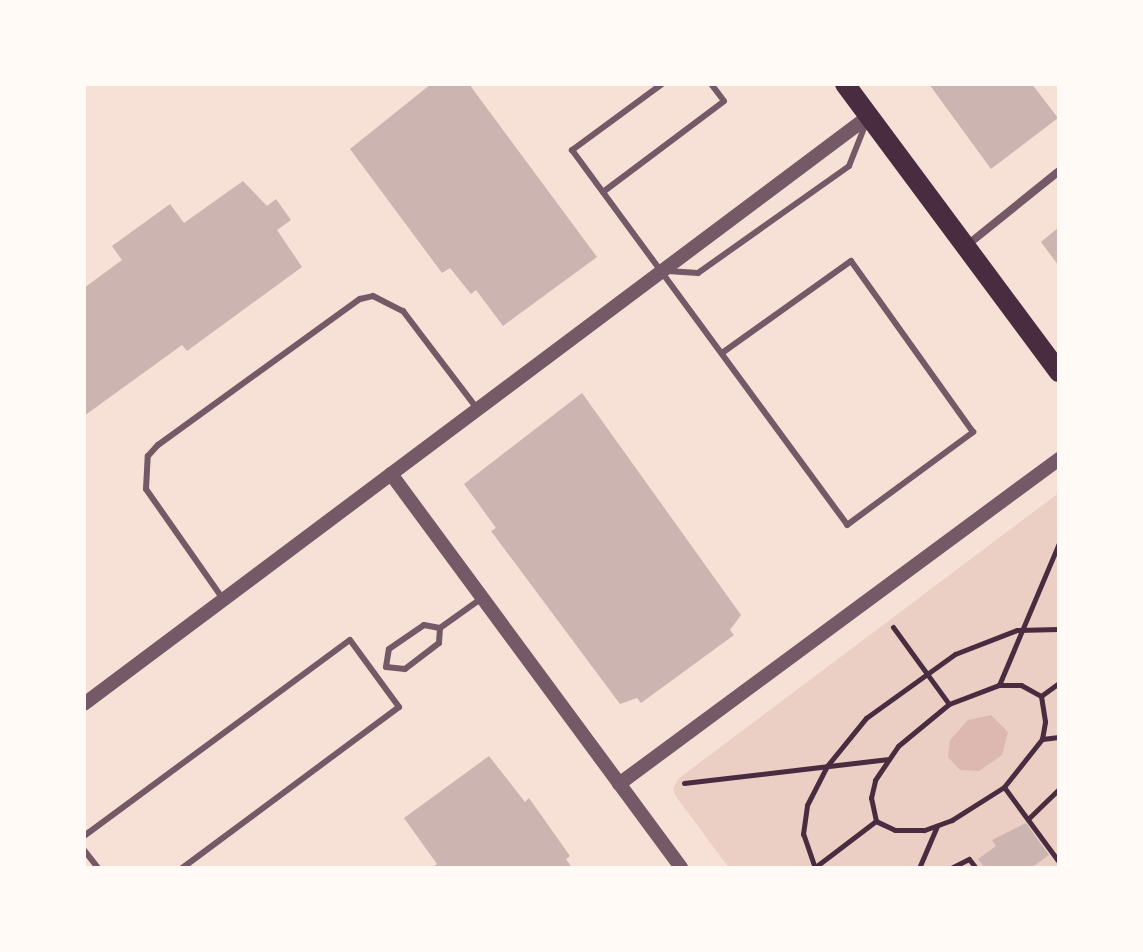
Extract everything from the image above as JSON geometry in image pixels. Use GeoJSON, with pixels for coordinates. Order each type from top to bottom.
{"type":"FeatureCollection","features":[{"type":"Feature","properties":{"kind":"main road"},"geometry":{"type":"LineString","coordinates":[[845,84],[1059,372]]}},
{"type":"Feature","properties":{"kind":"street"},"geometry":{"type":"LineString","coordinates":[[84,704],[476,407],[869,116]]}},
{"type":"Feature","properties":{"kind":"street"},"geometry":{"type":"LineString","coordinates":[[966,246],[1059,171]]}},
{"type":"Feature","properties":{"kind":"street"},"geometry":{"type":"LineString","coordinates":[[619,784],[1059,459]]}},
{"type":"Feature","properties":{"kind":"street"},"geometry":{"type":"LineString","coordinates":[[391,474],[681,868]]}},
{"type":"Feature","properties":{"kind":"lane"},"geometry":{"type":"LineString","coordinates":[[662,84],[572,150],[847,525],[973,432],[851,261],[722,353]]}},
{"type":"Feature","properties":{"kind":"lane"},"geometry":{"type":"LineString","coordinates":[[603,192],[724,101],[711,84]]}},
{"type":"Feature","properties":{"kind":"lane"},"geometry":{"type":"LineString","coordinates":[[661,270],[698,273],[849,166],[869,116]]}},
{"type":"Feature","properties":{"kind":"lane"},"geometry":{"type":"LineString","coordinates":[[223,599],[146,489],[148,456],[158,445],[360,299],[373,296],[403,311],[476,407]]}},
{"type":"Feature","properties":{"kind":"lane"},"geometry":{"type":"LineString","coordinates":[[386,667],[389,649],[424,625],[440,628],[482,598]]}},
{"type":"Feature","properties":{"kind":"lane"},"geometry":{"type":"LineString","coordinates":[[375,675],[386,667],[405,669],[439,643],[440,628]]}},
{"type":"Feature","properties":{"kind":"lane"},"geometry":{"type":"LineString","coordinates":[[84,836],[350,640],[399,707],[182,868]]}},
{"type":"Feature","properties":{"kind":"lane"},"geometry":{"type":"LineString","coordinates":[[84,850],[98,868]]}},
{"type":"Feature","properties":{"kind":"path"},"geometry":{"type":"LineString","coordinates":[[999,685],[1059,543]]}},
{"type":"Feature","properties":{"kind":"path"},"geometry":{"type":"LineString","coordinates":[[893,627],[949,704]]}},
{"type":"Feature","properties":{"kind":"path"},"geometry":{"type":"LineString","coordinates":[[876,821],[814,868],[805,847],[803,822],[827,766],[866,718],[925,672],[981,643],[1023,629],[1059,629]]}},
{"type":"Feature","properties":{"kind":"path"},"geometry":{"type":"LineString","coordinates":[[1041,696],[1059,683]]}},
{"type":"Feature","properties":{"kind":"path"},"geometry":{"type":"LineString","coordinates":[[876,821],[872,788],[887,759],[949,704],[999,685],[1021,685],[1041,696]]}},
{"type":"Feature","properties":{"kind":"path"},"geometry":{"type":"LineString","coordinates":[[876,821],[895,830],[937,826],[1004,787],[1042,739],[1041,696]]}},
{"type":"Feature","properties":{"kind":"path"},"geometry":{"type":"LineString","coordinates":[[1042,739],[1059,737]]}},
{"type":"Feature","properties":{"kind":"path"},"geometry":{"type":"LineString","coordinates":[[684,783],[887,759]]}},
{"type":"Feature","properties":{"kind":"path"},"geometry":{"type":"LineString","coordinates":[[1004,787],[1059,862]]}},
{"type":"Feature","properties":{"kind":"path"},"geometry":{"type":"LineString","coordinates":[[1028,819],[1059,789]]}},
{"type":"Feature","properties":{"kind":"path"},"geometry":{"type":"LineString","coordinates":[[919,868],[937,826]]}},
{"type":"Feature","properties":{"kind":"path"},"geometry":{"type":"LineString","coordinates":[[951,868],[969,859],[976,868]]}},
{"type":"Feature","properties":{"kind":"shaded area"},"geometry":{"type":"Polygon","coordinates":[[[1059,482],[1059,868],[729,868],[677,798],[673,789],[678,779],[1056,495],[1059,482]]]}},
{"type":"Feature","properties":{"kind":"shaded area"},"geometry":{"type":"Polygon","coordinates":[[[991,715],[1008,732],[1002,755],[979,771],[960,770],[948,757],[950,740],[968,720],[991,715]]]}},
{"type":"Feature","properties":{"kind":"building"},"geometry":{"type":"Polygon","coordinates":[[[431,84],[469,84],[597,257],[503,326],[476,290],[471,294],[450,268],[442,273],[350,149],[431,84]]]}},
{"type":"Feature","properties":{"kind":"building"},"geometry":{"type":"Polygon","coordinates":[[[929,84],[1032,84],[1058,118],[991,169],[929,84]]]}},
{"type":"Feature","properties":{"kind":"building"},"geometry":{"type":"Polygon","coordinates":[[[243,181],[267,206],[276,199],[291,220],[277,230],[302,267],[187,351],[182,345],[84,416],[84,288],[122,260],[112,246],[170,204],[184,223],[243,181]]]}},
{"type":"Feature","properties":{"kind":"building"},"geometry":{"type":"Polygon","coordinates":[[[1059,227],[1059,266],[1041,242],[1059,227]]]}},
{"type":"Feature","properties":{"kind":"building"},"geometry":{"type":"Polygon","coordinates":[[[582,393],[741,615],[730,630],[734,635],[641,703],[637,698],[620,704],[491,531],[496,528],[464,484],[582,393]]]}},
{"type":"Feature","properties":{"kind":"building"},"geometry":{"type":"Polygon","coordinates":[[[489,756],[525,802],[529,798],[570,856],[566,859],[572,868],[431,868],[437,864],[404,818],[489,756]]]}},
{"type":"Feature","properties":{"kind":"building"},"geometry":{"type":"Polygon","coordinates":[[[1026,823],[1049,855],[1031,868],[985,868],[978,859],[996,846],[992,840],[1026,823]]]}}]}
